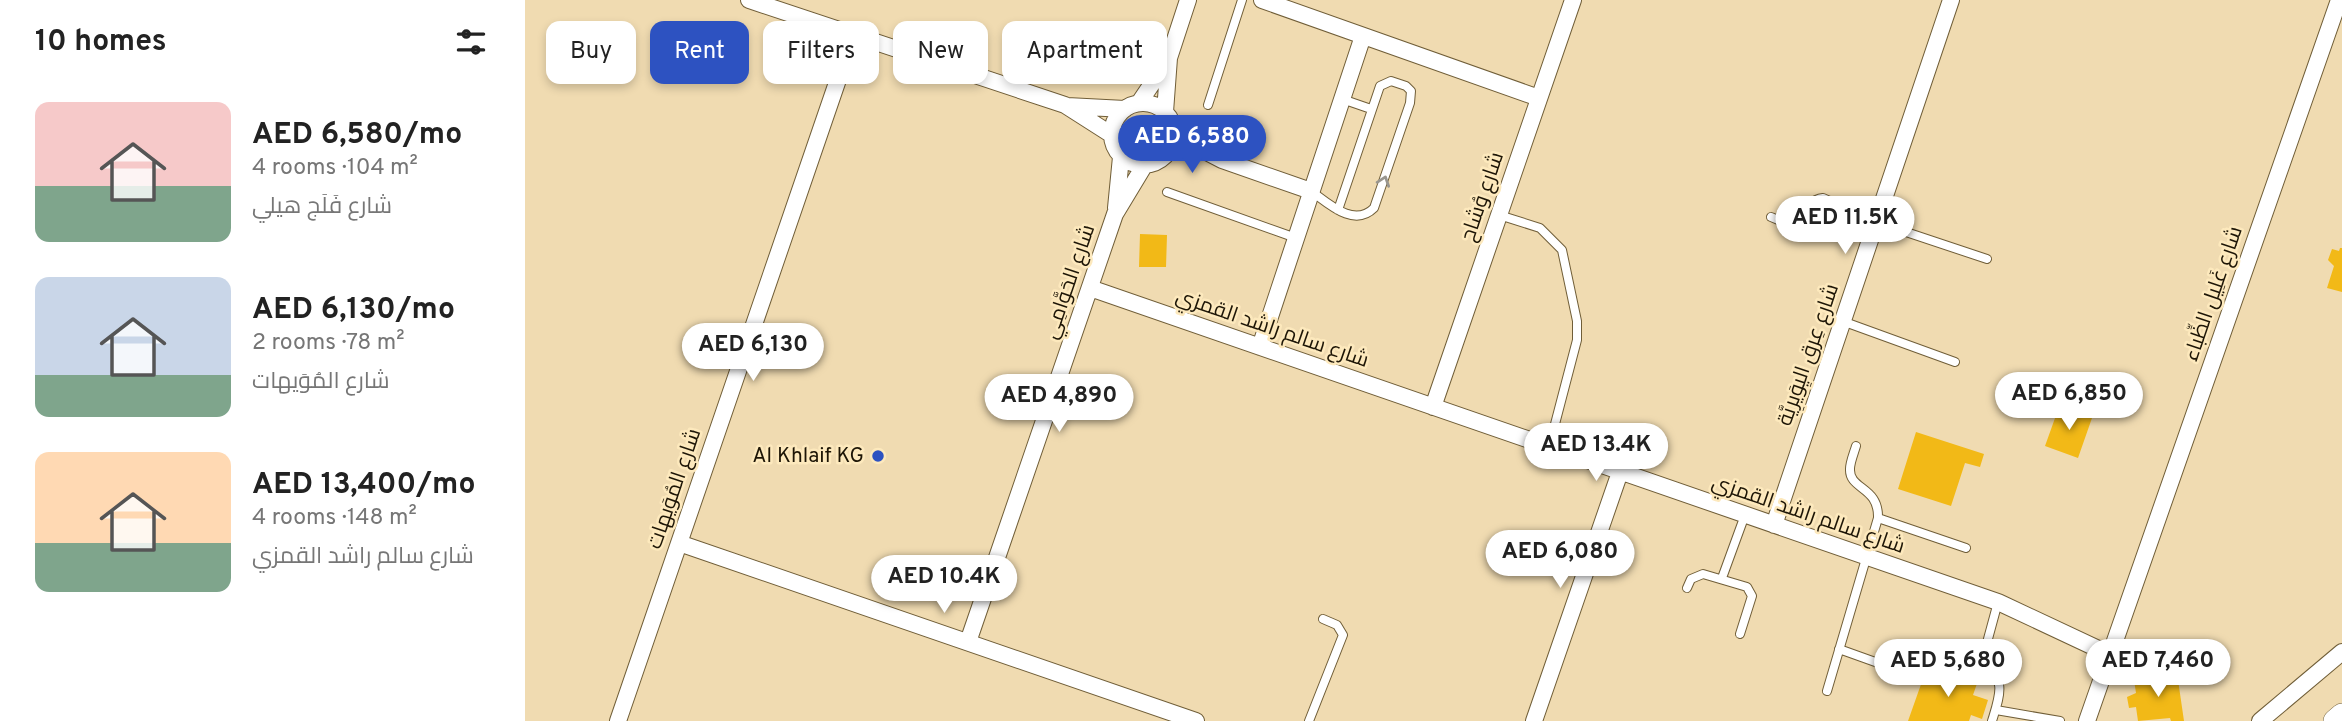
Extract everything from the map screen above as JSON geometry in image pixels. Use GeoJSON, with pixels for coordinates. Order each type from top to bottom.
{"type":"FeatureCollection","features":[{"type":"Feature","properties":{"kind":"main road"},"geometry":{"type":"LineString","coordinates":[[2335,721],[2342,715]]}},
{"type":"Feature","properties":{"kind":"street"},"geometry":{"type":"LineString","coordinates":[[749,0],[816,21]]}},
{"type":"Feature","properties":{"kind":"street"},"geometry":{"type":"LineString","coordinates":[[1165,112],[1169,58],[1188,0]]}},
{"type":"Feature","properties":{"kind":"street"},"geometry":{"type":"LineString","coordinates":[[1262,0],[1539,98]]}},
{"type":"Feature","properties":{"kind":"street","name":"شارع وُشاح"},"geometry":{"type":"LineString","coordinates":[[1433,407],[1573,0]]}},
{"type":"Feature","properties":{"kind":"street","name":"شارع عِرق اليِوَيرِيَّة"},"geometry":{"type":"LineString","coordinates":[[1774,525],[1951,0]]}},
{"type":"Feature","properties":{"kind":"street","name":"شارع غَلِيل الظِّباء"},"geometry":{"type":"LineString","coordinates":[[2087,721],[2339,0]]}},
{"type":"Feature","properties":{"kind":"street"},"geometry":{"type":"LineString","coordinates":[[1260,347],[1363,36]]}},
{"type":"Feature","properties":{"kind":"street"},"geometry":{"type":"LineString","coordinates":[[879,42],[1065,106],[1111,135],[1121,157],[1131,164],[1144,166],[1158,162],[1168,153],[1174,135],[1172,123],[1158,107],[1065,106]]}},
{"type":"Feature","properties":{"kind":"street"},"geometry":{"type":"LineString","coordinates":[[1111,135],[1117,116],[1132,106],[1169,58]]}},
{"type":"Feature","properties":{"kind":"street","name":"شارع المُوَيهات"},"geometry":{"type":"LineString","coordinates":[[618,721],[836,84]]}},
{"type":"Feature","properties":{"kind":"street"},"geometry":{"type":"LineString","coordinates":[[1174,135],[1222,160],[1311,191]]}},
{"type":"Feature","properties":{"kind":"street"},"geometry":{"type":"LineString","coordinates":[[1168,153],[1222,160]]}},
{"type":"Feature","properties":{"kind":"street","name":"شارع الحَوَّامِي"},"geometry":{"type":"LineString","coordinates":[[1115,214],[1121,157]]}},
{"type":"Feature","properties":{"kind":"street","name":"شارع الحَوَّامِي"},"geometry":{"type":"LineString","coordinates":[[968,642],[1115,214],[1144,166]]}},
{"type":"Feature","properties":{"kind":"street","name":"شارع سالم راشد القمزي"},"geometry":{"type":"LineString","coordinates":[[1090,288],[1998,602],[2111,655]]}},
{"type":"Feature","properties":{"kind":"street"},"geometry":{"type":"LineString","coordinates":[[1534,721],[1620,472]]}},
{"type":"Feature","properties":{"kind":"street"},"geometry":{"type":"LineString","coordinates":[[679,543],[1196,721]]}},
{"type":"Feature","properties":{"kind":"street"},"geometry":{"type":"LineString","coordinates":[[2260,721],[2342,652]]}},
{"type":"Feature","properties":{"kind":"lane"},"geometry":{"type":"LineString","coordinates":[[1208,105],[1242,0]]}},
{"type":"Feature","properties":{"kind":"lane"},"geometry":{"type":"LineString","coordinates":[[1311,191],[1338,210],[1360,216],[1374,208],[1410,103],[1411,91],[1406,86],[1391,80],[1384,82],[1376,92],[1338,210]]}},
{"type":"Feature","properties":{"kind":"lane"},"geometry":{"type":"LineString","coordinates":[[1342,99],[1371,109]]}},
{"type":"Feature","properties":{"kind":"lane"},"geometry":{"type":"LineString","coordinates":[[1167,192],[1296,238]]}},
{"type":"Feature","properties":{"kind":"lane"},"geometry":{"type":"LineString","coordinates":[[1771,217],[1783,222],[1799,220],[1808,204],[1822,198],[1876,222],[1987,259]]}},
{"type":"Feature","properties":{"kind":"lane"},"geometry":{"type":"LineString","coordinates":[[1499,215],[1540,228],[1562,250],[1565,261],[1577,321],[1577,340],[1549,447]]}},
{"type":"Feature","properties":{"kind":"lane"},"geometry":{"type":"LineString","coordinates":[[1842,321],[1955,362]]}},
{"type":"Feature","properties":{"kind":"lane"},"geometry":{"type":"LineString","coordinates":[[1827,691],[1878,517],[1878,504],[1874,497],[1851,476],[1856,446]]}},
{"type":"Feature","properties":{"kind":"lane"},"geometry":{"type":"LineString","coordinates":[[1722,578],[1745,515]]}},
{"type":"Feature","properties":{"kind":"lane"},"geometry":{"type":"LineString","coordinates":[[1878,517],[1966,548]]}},
{"type":"Feature","properties":{"kind":"lane"},"geometry":{"type":"LineString","coordinates":[[1687,588],[1696,575],[1703,574],[1722,578],[1750,590],[1752,596],[1740,634]]}},
{"type":"Feature","properties":{"kind":"lane"},"geometry":{"type":"LineString","coordinates":[[1982,661],[1998,602]]}},
{"type":"Feature","properties":{"kind":"lane"},"geometry":{"type":"LineString","coordinates":[[1309,721],[1343,635],[1337,625],[1323,619]]}},
{"type":"Feature","properties":{"kind":"lane"},"geometry":{"type":"LineString","coordinates":[[1839,649],[1892,668]]}},
{"type":"Feature","properties":{"kind":"lane"},"geometry":{"type":"LineString","coordinates":[[1939,667],[1982,661],[1995,670],[2000,685],[2000,699],[1993,721]]}},
{"type":"Feature","properties":{"kind":"lane"},"geometry":{"type":"LineString","coordinates":[[1996,710],[2060,721]]}},
{"type":"Feature","properties":{"kind":"building"},"geometry":{"type":"Polygon","coordinates":[[[1140,234],[1167,235],[1166,267],[1139,267],[1140,234]]]}},
{"type":"Feature","properties":{"kind":"building"},"geometry":{"type":"Polygon","coordinates":[[[2340,248],[2342,292],[2327,288],[2334,266],[2328,260],[2332,249],[2339,251],[2340,248]]]}},
{"type":"Feature","properties":{"kind":"building"},"geometry":{"type":"Polygon","coordinates":[[[2059,407],[2092,418],[2078,458],[2045,446],[2059,407]]]}},
{"type":"Feature","properties":{"kind":"building"},"geometry":{"type":"Polygon","coordinates":[[[1916,432],[1984,454],[1980,467],[1965,463],[1951,506],[1898,489],[1916,432]]]}},
{"type":"Feature","properties":{"kind":"building"},"geometry":{"type":"Polygon","coordinates":[[[1925,673],[1980,675],[1973,695],[1988,700],[1982,719],[1971,715],[1969,721],[1908,721],[1925,673]]]}},
{"type":"Feature","properties":{"kind":"building"},"geometry":{"type":"Polygon","coordinates":[[[2177,673],[2184,721],[2171,721],[2170,718],[2138,721],[2136,707],[2129,708],[2127,697],[2136,693],[2134,680],[2177,673]]]}},
{"type":"Feature","properties":{"kind":"place","name":"Al Khlaif KG"},"geometry":{"type":"Point","coordinates":[878,456]}}]}
